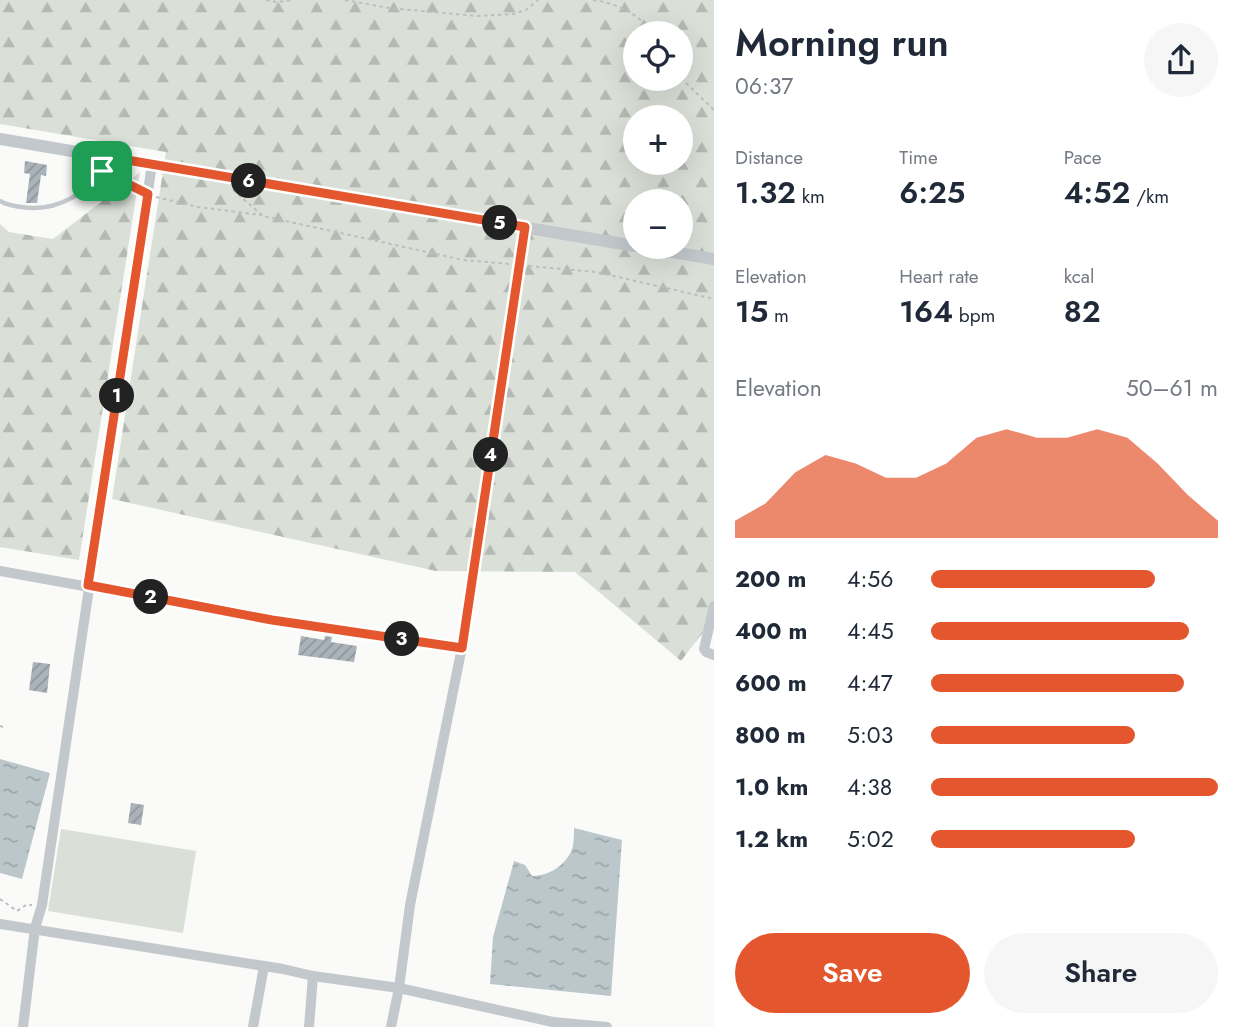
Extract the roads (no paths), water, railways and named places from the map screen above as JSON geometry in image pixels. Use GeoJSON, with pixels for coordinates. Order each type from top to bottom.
{"type":"FeatureCollection","features":[{"type":"Feature","properties":{"kind":"street"},"geometry":{"type":"LineString","coordinates":[[0,139],[623,244]]}},
{"type":"Feature","properties":{"kind":"street"},"geometry":{"type":"LineString","coordinates":[[23,1027],[35,928],[42,905],[152,164]]}},
{"type":"Feature","properties":{"kind":"street"},"geometry":{"type":"LineString","coordinates":[[391,1027],[410,905],[462,648],[525,227]]}},
{"type":"Feature","properties":{"kind":"street"},"geometry":{"type":"LineString","coordinates":[[693,256],[714,259]]}},
{"type":"Feature","properties":{"kind":"street"},"geometry":{"type":"LineString","coordinates":[[0,571],[272,620],[462,648]]}},
{"type":"Feature","properties":{"kind":"street"},"geometry":{"type":"LineString","coordinates":[[714,606],[704,649],[714,655]]}},
{"type":"Feature","properties":{"kind":"street"},"geometry":{"type":"LineString","coordinates":[[0,924],[399,988],[552,1025],[607,1027]]}},
{"type":"Feature","properties":{"kind":"street"},"geometry":{"type":"LineString","coordinates":[[253,1027],[264,966]]}},
{"type":"Feature","properties":{"kind":"street"},"geometry":{"type":"LineString","coordinates":[[309,1027],[313,976]]}},
{"type":"Feature","properties":{"kind":"lane"},"geometry":{"type":"LineString","coordinates":[[0,201],[6,205],[36,210],[58,205],[81,193],[102,171],[109,157]]}},
{"type":"Feature","properties":{"kind":"water"},"geometry":{"type":"Polygon","coordinates":[[[0,759],[50,773],[22,879],[0,873],[0,759]]]}},
{"type":"Feature","properties":{"kind":"water"},"geometry":{"type":"Polygon","coordinates":[[[574,828],[622,840],[611,996],[490,984],[493,937],[514,861],[525,865],[532,876],[554,870],[571,852],[574,828]]]}}]}
